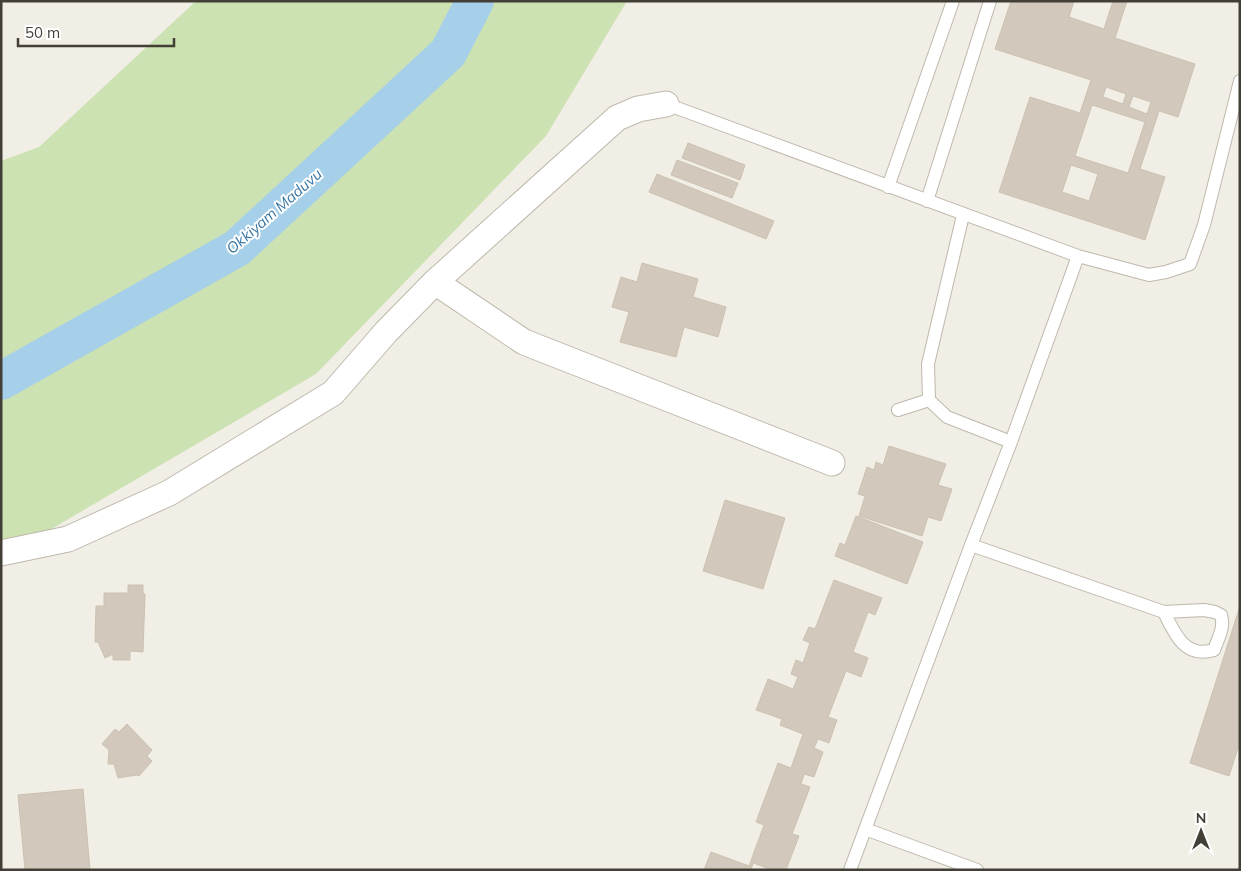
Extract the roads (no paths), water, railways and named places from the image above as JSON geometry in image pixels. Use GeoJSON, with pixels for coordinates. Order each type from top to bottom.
{"type":"FeatureCollection","features":[{"type":"Feature","properties":{"kind":"street"},"geometry":{"type":"LineString","coordinates":[[1,553],[68,539],[169,493],[333,393],[386,332],[435,282],[617,118],[638,109],[666,104]]}},
{"type":"Feature","properties":{"kind":"street"},"geometry":{"type":"LineString","coordinates":[[435,282],[524,342],[832,463]]}},
{"type":"Feature","properties":{"kind":"lane"},"geometry":{"type":"LineString","coordinates":[[888,187],[953,1]]}},
{"type":"Feature","properties":{"kind":"lane"},"geometry":{"type":"LineString","coordinates":[[927,202],[990,1]]}},
{"type":"Feature","properties":{"kind":"lane"},"geometry":{"type":"LineString","coordinates":[[666,104],[927,202],[1078,256],[1149,275],[1166,272],[1190,264],[1204,225],[1240,81]]}},
{"type":"Feature","properties":{"kind":"lane"},"geometry":{"type":"LineString","coordinates":[[963,215],[928,364],[929,400],[947,417],[1011,442]]}},
{"type":"Feature","properties":{"kind":"lane"},"geometry":{"type":"LineString","coordinates":[[850,870],[1011,442],[1078,256]]}},
{"type":"Feature","properties":{"kind":"lane"},"geometry":{"type":"LineString","coordinates":[[898,410],[929,400]]}},
{"type":"Feature","properties":{"kind":"lane"},"geometry":{"type":"LineString","coordinates":[[971,545],[1164,612],[1204,610],[1215,612],[1221,616],[1223,622],[1214,650],[1204,653],[1193,650],[1181,642],[1174,633],[1164,612]]}},
{"type":"Feature","properties":{"kind":"lane"},"geometry":{"type":"LineString","coordinates":[[864,829],[977,870]]}},
{"type":"Feature","properties":{"kind":"waterway","name":"Okkiyam Maduvu"},"geometry":{"type":"LineString","coordinates":[[1,381],[237,248],[448,53],[475,1]]}}]}
